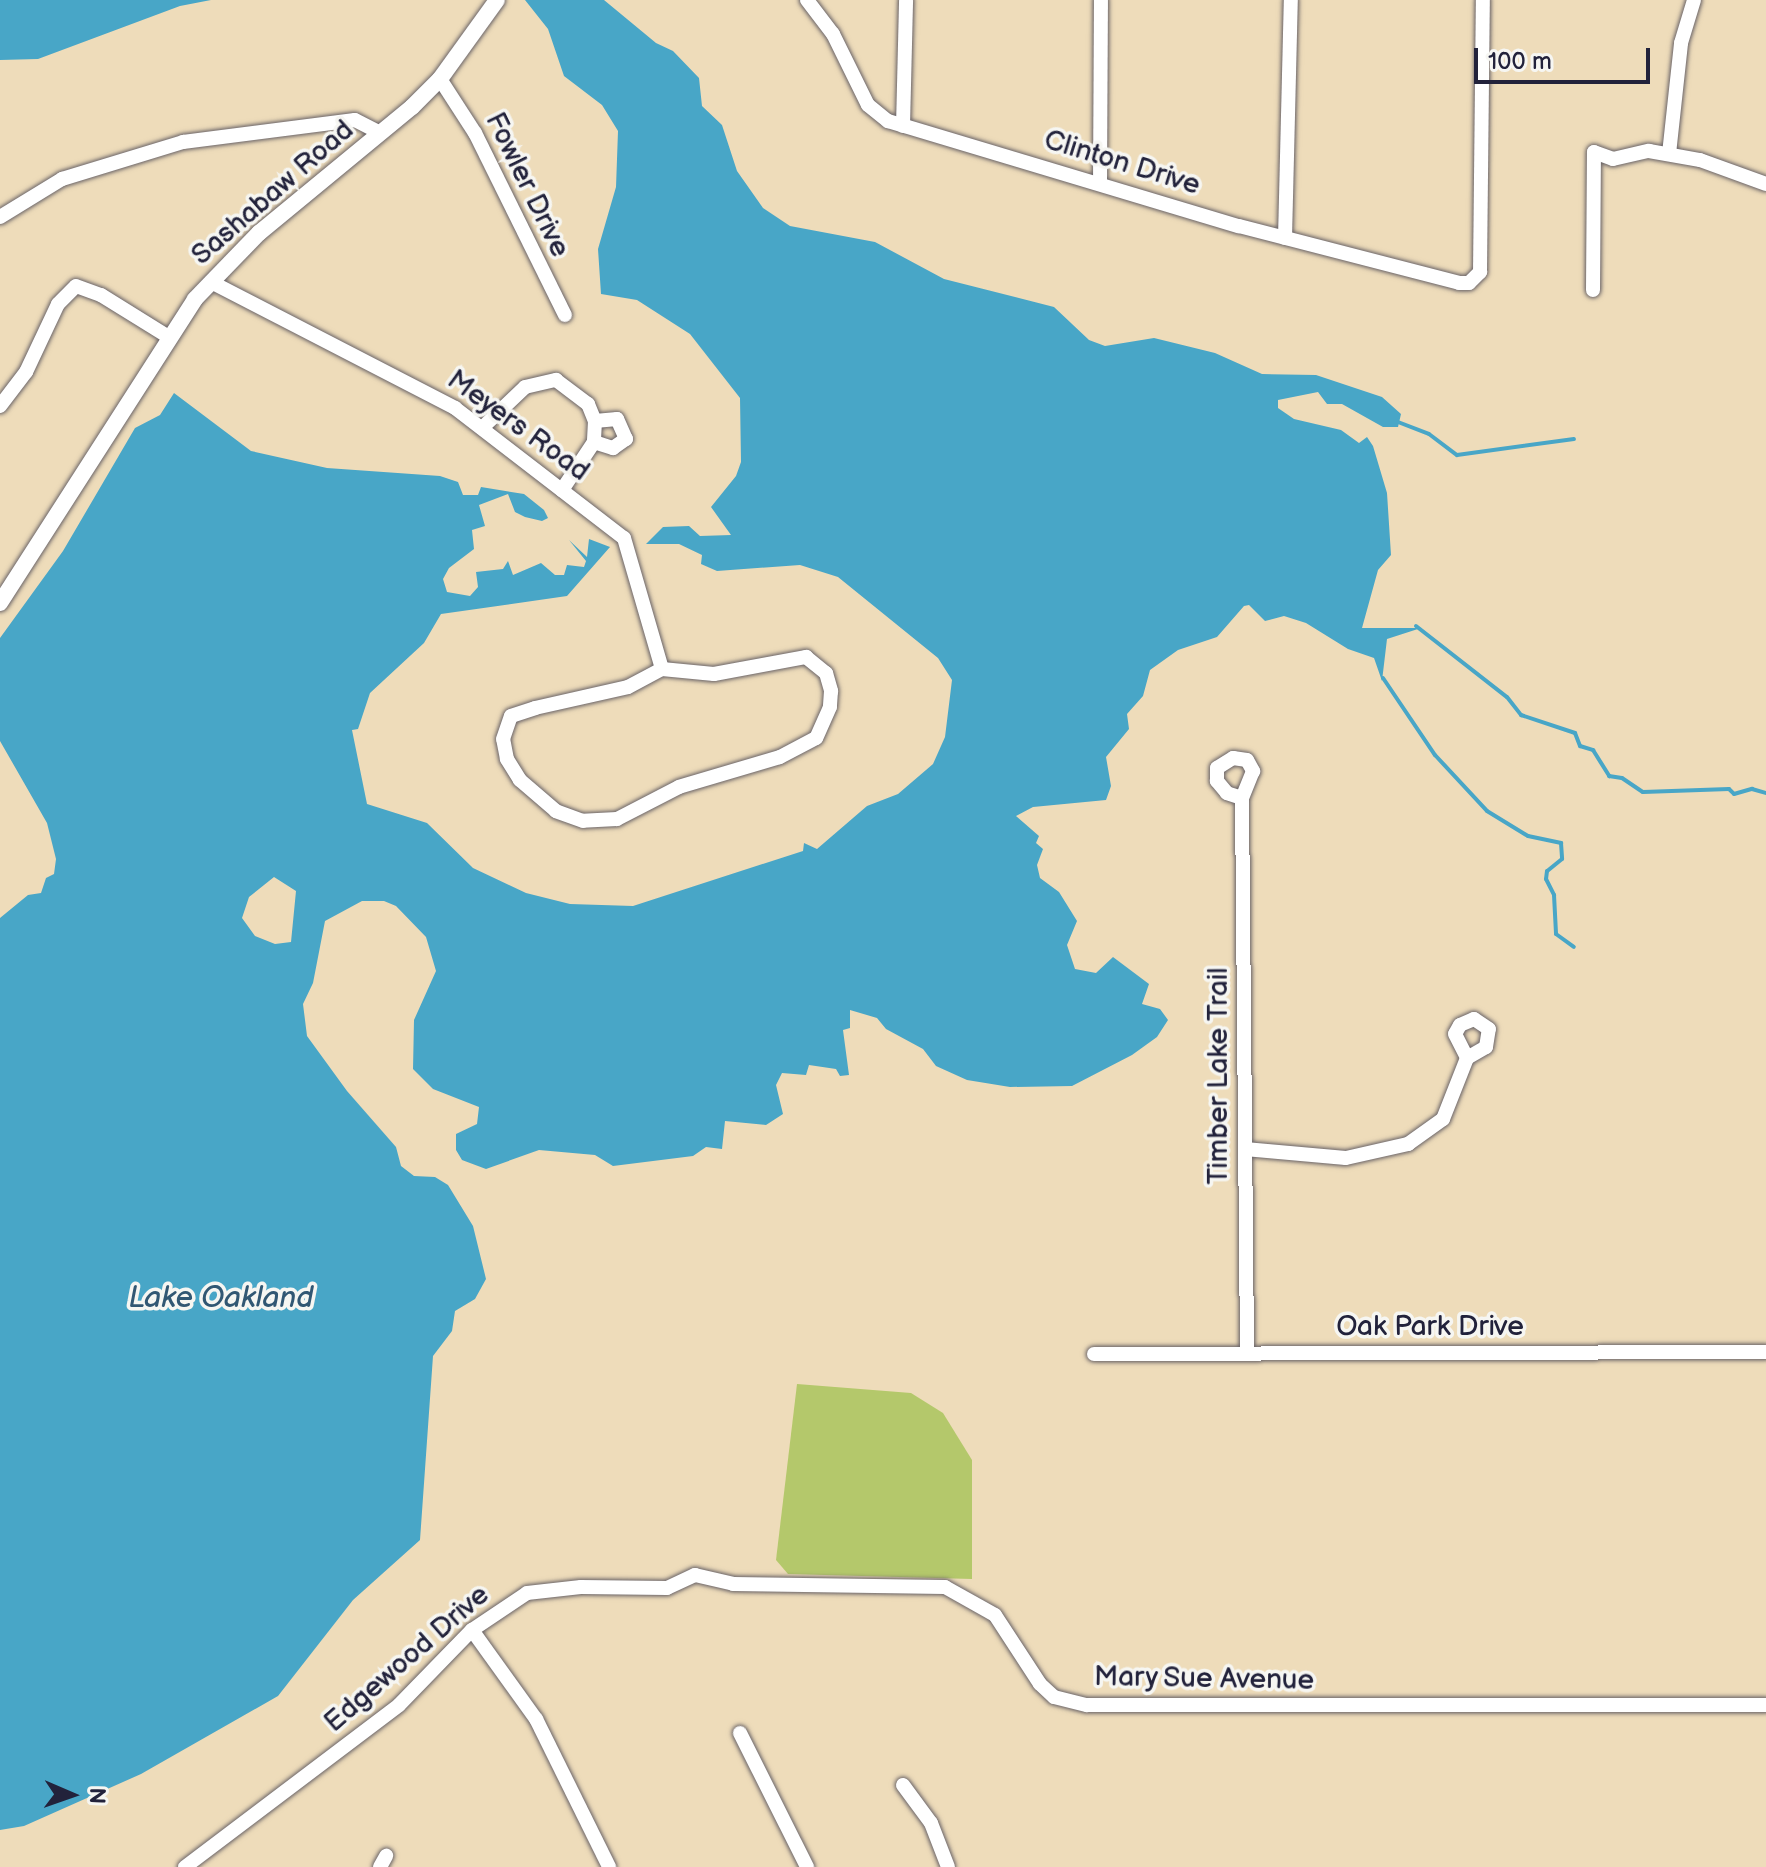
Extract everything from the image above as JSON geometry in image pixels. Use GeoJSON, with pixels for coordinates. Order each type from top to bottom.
{"type":"FeatureCollection","features":[{"type":"Feature","properties":{"kind":"street","name":"Sashabaw Road"},"geometry":{"type":"LineString","coordinates":[[0,603],[167,336],[211,282],[259,233],[381,133],[440,79],[497,0]]}},
{"type":"Feature","properties":{"kind":"street","name":"Clinton Drive"},"geometry":{"type":"LineString","coordinates":[[807,0],[833,34],[874,114],[903,126],[1285,238],[1445,282],[1469,283],[1480,272],[1483,0]]}},
{"type":"Feature","properties":{"kind":"street"},"geometry":{"type":"LineString","coordinates":[[903,126],[906,0]]}},
{"type":"Feature","properties":{"kind":"street"},"geometry":{"type":"LineString","coordinates":[[1100,183],[1101,0]]}},
{"type":"Feature","properties":{"kind":"street"},"geometry":{"type":"LineString","coordinates":[[1285,238],[1291,0]]}},
{"type":"Feature","properties":{"kind":"street"},"geometry":{"type":"LineString","coordinates":[[1669,154],[1681,43],[1694,0]]}},
{"type":"Feature","properties":{"kind":"street","name":"Fowler Drive"},"geometry":{"type":"LineString","coordinates":[[440,79],[475,133],[565,315]]}},
{"type":"Feature","properties":{"kind":"street"},"geometry":{"type":"LineString","coordinates":[[0,217],[62,179],[183,142],[355,120],[381,133]]}},
{"type":"Feature","properties":{"kind":"street"},"geometry":{"type":"LineString","coordinates":[[1593,290],[1594,152],[1613,159],[1649,151],[1669,154],[1766,184]]}},
{"type":"Feature","properties":{"kind":"street","name":"Meyers Road"},"geometry":{"type":"LineString","coordinates":[[211,282],[431,394],[482,428],[624,538],[662,669]]}},
{"type":"Feature","properties":{"kind":"street"},"geometry":{"type":"LineString","coordinates":[[0,406],[26,372],[58,304],[76,286],[101,295],[167,336]]}},
{"type":"Feature","properties":{"kind":"street"},"geometry":{"type":"LineString","coordinates":[[482,428],[525,387],[556,380],[588,404],[595,421],[594,442],[562,490]]}},
{"type":"Feature","properties":{"kind":"street"},"geometry":{"type":"LineString","coordinates":[[594,442],[613,448],[626,439],[617,419],[595,421]]}},
{"type":"Feature","properties":{"kind":"street"},"geometry":{"type":"LineString","coordinates":[[806,657],[826,673],[830,707],[816,738],[804,747],[679,787],[617,819],[583,821],[556,811],[520,780],[503,739],[511,716],[628,687],[662,669],[714,674],[806,657]]}},
{"type":"Feature","properties":{"kind":"street","name":"Timber Lake Trail"},"geometry":{"type":"LineString","coordinates":[[1242,798],[1247,1354]]}},
{"type":"Feature","properties":{"kind":"street"},"geometry":{"type":"LineString","coordinates":[[1245,1149],[1346,1158],[1408,1144],[1443,1119],[1454,1101],[1467,1058]]}},
{"type":"Feature","properties":{"kind":"street","name":"Oak Park Drive"},"geometry":{"type":"LineString","coordinates":[[1094,1354],[1766,1352]]}},
{"type":"Feature","properties":{"kind":"street","name":"Edgewood Drive"},"geometry":{"type":"LineString","coordinates":[[185,1867],[399,1705],[472,1630],[527,1593],[581,1587],[667,1588],[695,1575]]}},
{"type":"Feature","properties":{"kind":"street","name":"Mary Sue Avenue"},"geometry":{"type":"LineString","coordinates":[[695,1575],[733,1584],[945,1587],[995,1615],[1040,1684],[1054,1697],[1087,1705],[1766,1705]]}},
{"type":"Feature","properties":{"kind":"street"},"geometry":{"type":"LineString","coordinates":[[472,1630],[536,1719],[609,1867]]}},
{"type":"Feature","properties":{"kind":"street"},"geometry":{"type":"LineString","coordinates":[[740,1733],[807,1867]]}},
{"type":"Feature","properties":{"kind":"street"},"geometry":{"type":"LineString","coordinates":[[903,1785],[931,1823],[948,1867]]}},
{"type":"Feature","properties":{"kind":"green space"},"geometry":{"type":"Polygon","coordinates":[[[797,1384],[911,1393],[943,1413],[972,1460],[972,1579],[788,1574],[776,1560],[797,1384]]]}},
{"type":"Feature","properties":{"kind":"water"},"geometry":{"type":"Polygon","coordinates":[[[0,0],[211,0],[180,6],[38,59],[0,60],[0,0]]]}},
{"type":"Feature","properties":{"kind":"water","name":"Lake Oakland"},"geometry":{"type":"Polygon","coordinates":[[[525,0],[604,0],[656,43],[673,51],[699,78],[702,106],[722,125],[737,171],[763,208],[790,226],[875,242],[944,279],[1054,307],[1089,340],[1105,346],[1154,338],[1215,353],[1262,374],[1316,375],[1382,397],[1401,414],[1398,427],[1383,427],[1342,404],[1327,404],[1318,392],[1278,400],[1278,408],[1294,419],[1341,430],[1359,443],[1367,437],[1373,446],[1387,493],[1391,555],[1378,570],[1362,628],[1421,628],[1387,639],[1382,681],[1374,658],[1348,649],[1306,623],[1284,616],[1265,621],[1249,605],[1244,606],[1217,637],[1178,650],[1150,670],[1143,696],[1127,714],[1129,729],[1106,757],[1111,786],[1106,800],[1033,807],[1016,816],[1039,836],[1036,843],[1043,849],[1037,865],[1040,878],[1059,892],[1077,921],[1067,945],[1075,969],[1096,973],[1113,957],[1149,984],[1142,1004],[1160,1009],[1168,1020],[1157,1037],[1132,1055],[1072,1086],[1010,1087],[967,1080],[936,1066],[923,1049],[886,1029],[877,1018],[850,1010],[850,1028],[843,1030],[849,1075],[840,1076],[836,1069],[809,1065],[806,1075],[782,1073],[776,1085],[783,1114],[766,1125],[725,1121],[722,1149],[706,1147],[693,1156],[613,1166],[595,1155],[539,1150],[486,1169],[462,1160],[456,1150],[456,1134],[477,1124],[479,1107],[433,1089],[413,1069],[414,1020],[436,971],[426,937],[396,906],[384,901],[362,901],[325,921],[313,983],[303,1004],[307,1036],[347,1091],[396,1147],[401,1166],[414,1176],[435,1177],[448,1185],[473,1226],[486,1279],[475,1299],[455,1311],[452,1331],[433,1356],[420,1540],[353,1600],[278,1696],[141,1774],[24,1826],[0,1830],[0,918],[28,895],[41,893],[46,878],[54,874],[56,859],[47,823],[0,741],[0,638],[63,551],[135,428],[160,415],[174,393],[251,451],[327,468],[440,476],[458,482],[463,495],[478,495],[481,487],[524,494],[544,510],[548,518],[542,521],[525,517],[515,512],[508,494],[479,505],[485,526],[472,530],[474,549],[449,568],[443,579],[447,592],[470,596],[478,587],[476,572],[503,569],[508,561],[513,575],[541,563],[555,575],[564,575],[567,565],[584,567],[586,561],[569,540],[587,557],[589,539],[610,547],[567,596],[441,614],[424,643],[370,693],[358,729],[352,730],[367,804],[427,823],[473,868],[526,893],[570,904],[633,906],[803,851],[804,843],[817,849],[867,806],[898,794],[933,764],[945,737],[952,680],[938,658],[838,577],[800,565],[717,571],[701,564],[702,555],[679,544],[646,544],[663,527],[689,526],[700,536],[731,535],[711,507],[736,476],[741,462],[740,398],[690,334],[637,300],[601,294],[598,249],[616,187],[618,131],[602,105],[564,76],[548,29],[525,0]],[[274,877],[249,897],[242,918],[255,936],[275,944],[291,942],[296,891],[274,877]]]}},
{"type":"Feature","properties":{"kind":"waterway"},"geometry":{"type":"LineString","coordinates":[[1398,422],[1429,434],[1457,455],[1574,439]]}},
{"type":"Feature","properties":{"kind":"waterway"},"geometry":{"type":"LineString","coordinates":[[1416,626],[1507,697],[1521,715],[1575,733],[1580,746],[1593,750],[1609,776],[1622,778],[1643,792],[1729,789],[1734,794],[1752,789],[1766,793]]}},
{"type":"Feature","properties":{"kind":"waterway"},"geometry":{"type":"LineString","coordinates":[[1383,678],[1435,755],[1487,811],[1528,836],[1561,843],[1562,859],[1547,871],[1546,879],[1554,895],[1556,934],[1574,947]]}}]}
